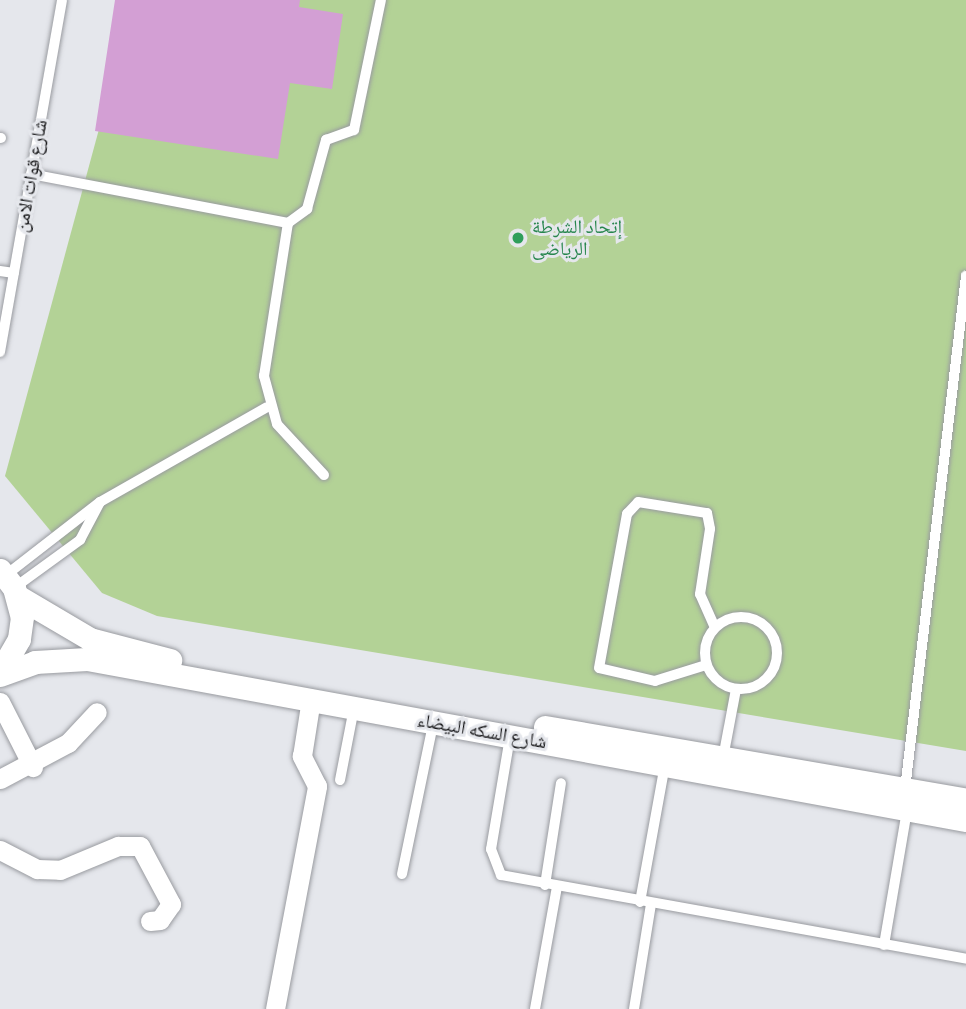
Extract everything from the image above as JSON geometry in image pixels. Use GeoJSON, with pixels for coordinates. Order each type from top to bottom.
{"type":"FeatureCollection","features":[{"type":"Feature","properties":{"kind":"street","name":"شارع السكه البيضاء"},"geometry":{"type":"LineString","coordinates":[[9,582],[90,639],[173,661],[723,758],[906,800],[966,820]]}},
{"type":"Feature","properties":{"kind":"street"},"geometry":{"type":"LineString","coordinates":[[0,674],[19,639],[9,582]]}},
{"type":"Feature","properties":{"kind":"street","name":"شارع السكه البيضاء"},"geometry":{"type":"LineString","coordinates":[[0,674],[47,659],[87,659],[665,765],[906,800],[966,800]]}},
{"type":"Feature","properties":{"kind":"street"},"geometry":{"type":"LineString","coordinates":[[275,1009],[317,786],[302,756],[311,699]]}},
{"type":"Feature","properties":{"kind":"street"},"geometry":{"type":"LineString","coordinates":[[0,702],[33,767]]}},
{"type":"Feature","properties":{"kind":"street"},"geometry":{"type":"LineString","coordinates":[[0,779],[33,767],[97,712]]}},
{"type":"Feature","properties":{"kind":"street"},"geometry":{"type":"LineString","coordinates":[[0,850],[37,869],[60,870],[118,846],[140,846],[171,904],[160,920],[150,921]]}},
{"type":"Feature","properties":{"kind":"lane","name":"شارع قوات الامن"},"geometry":{"type":"LineString","coordinates":[[0,352],[62,0]]}},
{"type":"Feature","properties":{"kind":"lane"},"geometry":{"type":"LineString","coordinates":[[324,475],[267,407],[264,376],[288,223],[307,209],[326,140],[354,130],[381,0]]}},
{"type":"Feature","properties":{"kind":"lane"},"geometry":{"type":"LineString","coordinates":[[31,174],[288,223]]}},
{"type":"Feature","properties":{"kind":"lane"},"geometry":{"type":"LineString","coordinates":[[0,271],[14,273]]}},
{"type":"Feature","properties":{"kind":"lane"},"geometry":{"type":"LineString","coordinates":[[884,945],[906,800],[966,276]]}},
{"type":"Feature","properties":{"kind":"lane"},"geometry":{"type":"LineString","coordinates":[[9,582],[100,502],[267,407]]}},
{"type":"Feature","properties":{"kind":"lane"},"geometry":{"type":"LineString","coordinates":[[9,582],[80,540],[100,502]]}},
{"type":"Feature","properties":{"kind":"lane"},"geometry":{"type":"LineString","coordinates":[[706,665],[655,681],[599,668],[627,514],[638,502],[707,513],[711,521],[700,594],[715,627]]}},
{"type":"Feature","properties":{"kind":"lane"},"geometry":{"type":"LineString","coordinates":[[753,619],[773,636],[771,674],[736,690],[712,677],[706,665],[708,638],[715,627],[726,620],[753,619]]}},
{"type":"Feature","properties":{"kind":"lane"},"geometry":{"type":"LineString","coordinates":[[723,758],[736,690]]}},
{"type":"Feature","properties":{"kind":"lane"},"geometry":{"type":"LineString","coordinates":[[340,780],[355,708]]}},
{"type":"Feature","properties":{"kind":"lane"},"geometry":{"type":"LineString","coordinates":[[402,874],[433,722]]}},
{"type":"Feature","properties":{"kind":"lane"},"geometry":{"type":"LineString","coordinates":[[510,736],[491,859],[501,875],[966,959]]}},
{"type":"Feature","properties":{"kind":"lane"},"geometry":{"type":"LineString","coordinates":[[640,902],[665,765]]}},
{"type":"Feature","properties":{"kind":"lane"},"geometry":{"type":"LineString","coordinates":[[545,885],[561,783]]}},
{"type":"Feature","properties":{"kind":"lane"},"geometry":{"type":"LineString","coordinates":[[535,1009],[557,887]]}},
{"type":"Feature","properties":{"kind":"lane"},"geometry":{"type":"LineString","coordinates":[[634,1009],[651,904]]}},
{"type":"Feature","properties":{"kind":"green space","name":"إتحاد الشرطة الرياضى"},"geometry":{"type":"Polygon","coordinates":[[[134,0],[966,0],[966,751],[157,616],[102,593],[5,476],[134,0]]]}},
{"type":"Feature","properties":{"kind":"building"},"geometry":{"type":"Polygon","coordinates":[[[115,0],[300,0],[299,7],[343,14],[332,89],[290,83],[278,159],[95,131],[115,0]]]}},
{"type":"Feature","properties":{"kind":"place","name":"إتحاد الشرطة الرياضى"},"geometry":{"type":"Point","coordinates":[518,238]}}]}
